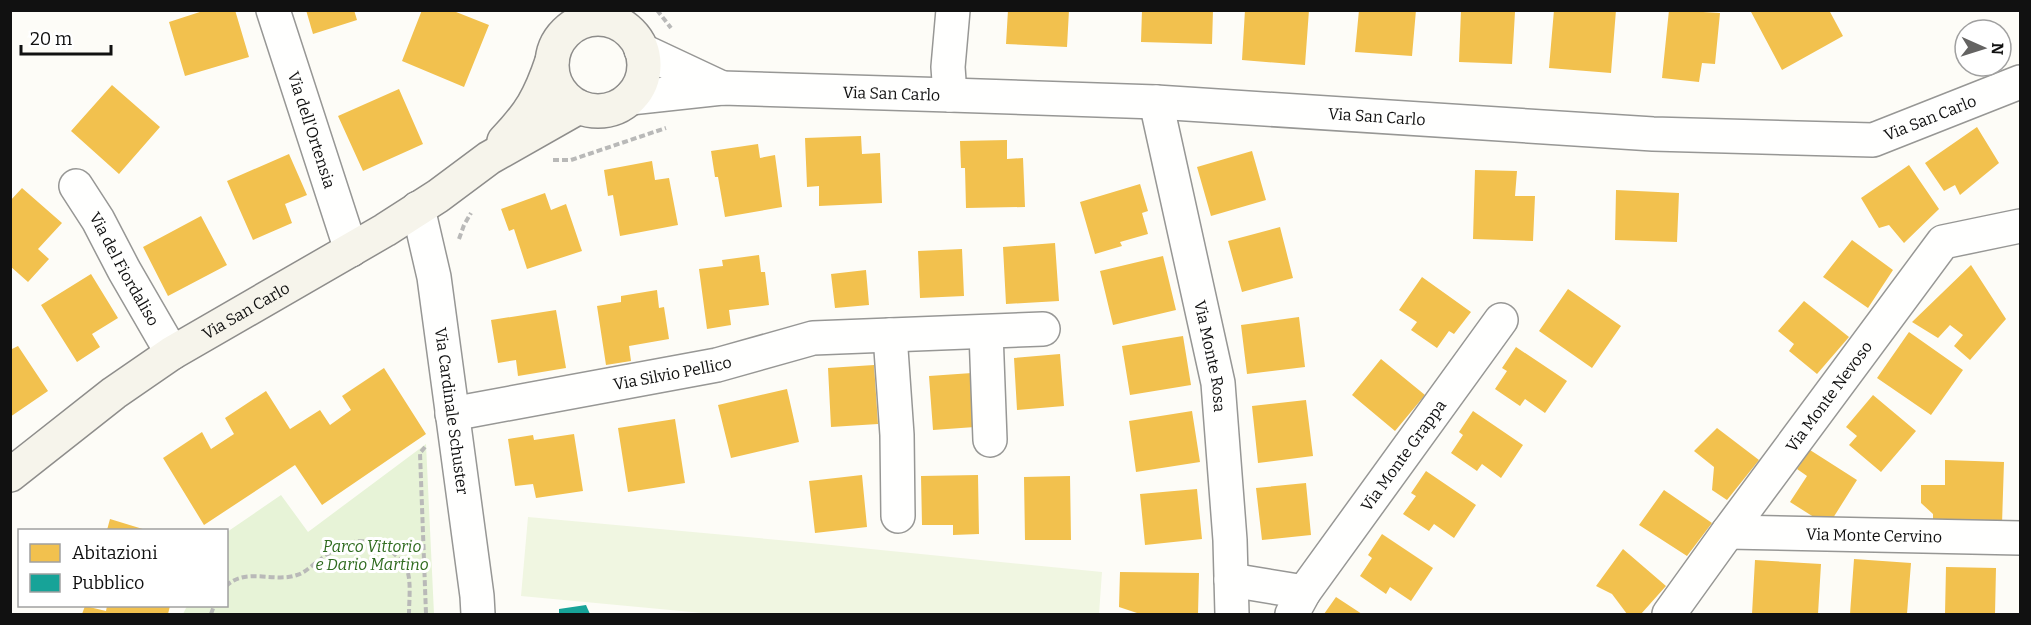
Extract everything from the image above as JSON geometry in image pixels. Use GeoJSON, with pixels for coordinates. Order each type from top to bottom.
{"type":"FeatureCollection","features":[{"type":"Feature","properties":{"kind":"street","name":"Via dell'Ortensia"},"geometry":{"type":"LineString","coordinates":[[273,10],[351,250]]}},
{"type":"Feature","properties":{"kind":"street"},"geometry":{"type":"LineString","coordinates":[[950,95],[948,67],[953,10]]}},
{"type":"Feature","properties":{"kind":"street"},"geometry":{"type":"LineString","coordinates":[[585,18],[611,21],[626,29],[638,42],[641,50],[644,66],[639,85],[622,105],[605,111],[579,107],[564,96],[554,78],[552,61],[558,42],[585,18]]}},
{"type":"Feature","properties":{"kind":"street","name":"Via San Carlo"},"geometry":{"type":"LineString","coordinates":[[641,50],[722,88]]}},
{"type":"Feature","properties":{"kind":"street","name":"Via San Carlo"},"geometry":{"type":"LineString","coordinates":[[489,158],[529,113],[552,61]]}},
{"type":"Feature","properties":{"kind":"street","name":"Via San Carlo"},"geometry":{"type":"LineString","coordinates":[[630,98],[722,88],[950,95],[1156,102],[1653,134],[1873,140],[2020,81]]}},
{"type":"Feature","properties":{"kind":"street","name":"Via Monte Rosa"},"geometry":{"type":"LineString","coordinates":[[1156,102],[1218,383],[1232,615]]}},
{"type":"Feature","properties":{"kind":"street","name":"Via San Carlo"},"geometry":{"type":"LineString","coordinates":[[10,475],[114,393],[172,353],[351,250],[418,208],[489,158],[579,107]]}},
{"type":"Feature","properties":{"kind":"street","name":"Via del Fiordaliso"},"geometry":{"type":"LineString","coordinates":[[76,186],[98,220],[172,353]]}},
{"type":"Feature","properties":{"kind":"street","name":"Via Cardinale Schuster"},"geometry":{"type":"LineString","coordinates":[[418,208],[434,278],[478,615]]}},
{"type":"Feature","properties":{"kind":"street","name":"Via Monte Nevoso"},"geometry":{"type":"LineString","coordinates":[[1669,615],[1943,242],[2020,226]]}},
{"type":"Feature","properties":{"kind":"street","name":"Via Monte Grappa"},"geometry":{"type":"LineString","coordinates":[[1231,580],[1298,603],[1501,320]]}},
{"type":"Feature","properties":{"kind":"street","name":"Via Silvio Pellico"},"geometry":{"type":"LineString","coordinates":[[452,414],[717,365],[813,338],[1043,329]]}},
{"type":"Feature","properties":{"kind":"street"},"geometry":{"type":"LineString","coordinates":[[986,332],[990,440]]}},
{"type":"Feature","properties":{"kind":"street"},"geometry":{"type":"LineString","coordinates":[[890,335],[897,435],[898,516]]}},
{"type":"Feature","properties":{"kind":"street","name":"Via Monte Cervino"},"geometry":{"type":"LineString","coordinates":[[1728,532],[2020,538]]}},
{"type":"Feature","properties":{"kind":"path"},"geometry":{"type":"LineString","coordinates":[[544,160],[571,160],[669,128]]}},
{"type":"Feature","properties":{"kind":"path"},"geometry":{"type":"LineString","coordinates":[[457,248],[464,225],[475,206]]}},
{"type":"Feature","properties":{"kind":"path"},"geometry":{"type":"LineString","coordinates":[[426,615],[420,453],[452,414]]}},
{"type":"Feature","properties":{"kind":"path"},"geometry":{"type":"LineString","coordinates":[[228,584],[232,580],[248,575],[282,578],[298,575],[320,559],[351,542],[368,542],[385,547],[398,557],[408,572],[409,615]]}},
{"type":"Feature","properties":{"kind":"green space","name":"Parco Vittorio e Dario Martino"},"geometry":{"type":"Polygon","coordinates":[[[426,444],[434,614],[183,614],[186,607],[228,607],[228,531],[281,495],[308,532],[426,444]]]}},
{"type":"Feature","properties":{"kind":"green space"},"geometry":{"type":"Polygon","coordinates":[[[528,517],[1102,572],[1099,614],[713,614],[521,596],[528,517]]]}},
{"type":"Feature","properties":{"kind":"building: Abitazioni"},"geometry":{"type":"Polygon","coordinates":[[[206,10],[235,10],[249,57],[185,76],[169,22],[206,10]]]}},
{"type":"Feature","properties":{"kind":"building: Abitazioni"},"geometry":{"type":"Polygon","coordinates":[[[306,10],[354,10],[357,20],[313,34],[306,10]]]}},
{"type":"Feature","properties":{"kind":"building: Abitazioni"},"geometry":{"type":"Polygon","coordinates":[[[422,10],[451,10],[489,25],[464,87],[402,61],[422,10]]]}},
{"type":"Feature","properties":{"kind":"building: Abitazioni"},"geometry":{"type":"Polygon","coordinates":[[[1008,10],[1069,10],[1067,47],[1006,44],[1008,10]]]}},
{"type":"Feature","properties":{"kind":"building: Abitazioni"},"geometry":{"type":"Polygon","coordinates":[[[1142,10],[1213,10],[1212,44],[1141,42],[1142,10]]]}},
{"type":"Feature","properties":{"kind":"building: Abitazioni"},"geometry":{"type":"Polygon","coordinates":[[[1245,10],[1309,10],[1305,65],[1242,60],[1245,10]]]}},
{"type":"Feature","properties":{"kind":"building: Abitazioni"},"geometry":{"type":"Polygon","coordinates":[[[1359,10],[1416,10],[1412,56],[1355,52],[1359,10]]]}},
{"type":"Feature","properties":{"kind":"building: Abitazioni"},"geometry":{"type":"Polygon","coordinates":[[[1461,10],[1515,12],[1512,64],[1459,62],[1461,10]]]}},
{"type":"Feature","properties":{"kind":"building: Abitazioni"},"geometry":{"type":"Polygon","coordinates":[[[1554,10],[1616,10],[1611,73],[1549,68],[1554,10]]]}},
{"type":"Feature","properties":{"kind":"building: Abitazioni"},"geometry":{"type":"Polygon","coordinates":[[[1669,10],[1720,13],[1715,64],[1702,63],[1699,82],[1662,78],[1669,10]]]}},
{"type":"Feature","properties":{"kind":"building: Abitazioni"},"geometry":{"type":"Polygon","coordinates":[[[1750,10],[1829,10],[1843,36],[1782,70],[1750,10]]]}},
{"type":"Feature","properties":{"kind":"building: Abitazioni"},"geometry":{"type":"Polygon","coordinates":[[[112,85],[160,127],[119,174],[71,131],[112,85]]]}},
{"type":"Feature","properties":{"kind":"building: Abitazioni"},"geometry":{"type":"Polygon","coordinates":[[[399,89],[423,144],[363,171],[338,116],[399,89]]]}},
{"type":"Feature","properties":{"kind":"building: Abitazioni"},"geometry":{"type":"Polygon","coordinates":[[[1977,127],[1999,163],[1960,195],[1955,185],[1944,191],[1925,163],[1977,127]]]}},
{"type":"Feature","properties":{"kind":"building: Abitazioni"},"geometry":{"type":"Polygon","coordinates":[[[861,136],[862,154],[880,153],[882,203],[819,206],[819,186],[807,187],[805,138],[861,136]]]}},
{"type":"Feature","properties":{"kind":"building: Abitazioni"},"geometry":{"type":"Polygon","coordinates":[[[1007,140],[1007,159],[1023,158],[1025,207],[966,208],[965,168],[961,168],[960,141],[1007,140]]]}},
{"type":"Feature","properties":{"kind":"building: Abitazioni"},"geometry":{"type":"Polygon","coordinates":[[[758,144],[760,158],[775,155],[782,207],[725,217],[711,151],[758,144]]]}},
{"type":"Feature","properties":{"kind":"building: Abitazioni"},"geometry":{"type":"Polygon","coordinates":[[[1252,151],[1266,200],[1211,216],[1197,167],[1252,151]]]}},
{"type":"Feature","properties":{"kind":"building: Abitazioni"},"geometry":{"type":"Polygon","coordinates":[[[289,154],[307,195],[285,204],[292,223],[253,240],[227,181],[289,154]]]}},
{"type":"Feature","properties":{"kind":"building: Abitazioni"},"geometry":{"type":"Polygon","coordinates":[[[652,161],[655,180],[669,178],[678,225],[620,236],[613,195],[608,196],[604,170],[652,161]]]}},
{"type":"Feature","properties":{"kind":"building: Abitazioni"},"geometry":{"type":"Polygon","coordinates":[[[1909,165],[1939,209],[1904,243],[1889,225],[1879,228],[1861,198],[1909,165]]]}},
{"type":"Feature","properties":{"kind":"building: Abitazioni"},"geometry":{"type":"Polygon","coordinates":[[[1475,170],[1517,171],[1515,196],[1535,196],[1533,241],[1473,239],[1475,170]]]}},
{"type":"Feature","properties":{"kind":"building: Abitazioni"},"geometry":{"type":"Polygon","coordinates":[[[1140,184],[1148,211],[1142,213],[1148,234],[1120,242],[1122,246],[1095,254],[1080,202],[1140,184]]]}},
{"type":"Feature","properties":{"kind":"building: Abitazioni"},"geometry":{"type":"Polygon","coordinates":[[[22,188],[62,223],[38,249],[49,259],[28,282],[10,266],[10,201],[22,188]]]}},
{"type":"Feature","properties":{"kind":"building: Abitazioni"},"geometry":{"type":"Polygon","coordinates":[[[1616,190],[1679,193],[1677,242],[1615,240],[1616,190]]]}},
{"type":"Feature","properties":{"kind":"building: Abitazioni"},"geometry":{"type":"Polygon","coordinates":[[[545,193],[551,210],[566,204],[582,251],[527,269],[514,229],[509,231],[501,209],[545,193]]]}},
{"type":"Feature","properties":{"kind":"building: Abitazioni"},"geometry":{"type":"Polygon","coordinates":[[[201,216],[227,265],[168,296],[143,247],[201,216]]]}},
{"type":"Feature","properties":{"kind":"building: Abitazioni"},"geometry":{"type":"Polygon","coordinates":[[[1280,227],[1293,278],[1242,292],[1228,241],[1280,227]]]}},
{"type":"Feature","properties":{"kind":"building: Abitazioni"},"geometry":{"type":"Polygon","coordinates":[[[1852,240],[1893,270],[1868,308],[1823,277],[1852,240]]]}},
{"type":"Feature","properties":{"kind":"building: Abitazioni"},"geometry":{"type":"Polygon","coordinates":[[[1055,243],[1059,301],[1006,304],[1003,247],[1055,243]]]}},
{"type":"Feature","properties":{"kind":"building: Abitazioni"},"geometry":{"type":"Polygon","coordinates":[[[962,249],[964,296],[920,298],[918,251],[962,249]]]}},
{"type":"Feature","properties":{"kind":"building: Abitazioni"},"geometry":{"type":"Polygon","coordinates":[[[759,255],[761,272],[765,272],[769,305],[729,310],[731,325],[707,329],[699,269],[723,266],[722,260],[759,255]]]}},
{"type":"Feature","properties":{"kind":"building: Abitazioni"},"geometry":{"type":"Polygon","coordinates":[[[1163,256],[1176,310],[1113,325],[1100,271],[1163,256]]]}},
{"type":"Feature","properties":{"kind":"building: Abitazioni"},"geometry":{"type":"Polygon","coordinates":[[[1971,265],[2006,319],[1970,360],[1954,346],[1963,335],[1950,325],[1938,338],[1912,322],[1971,265]]]}},
{"type":"Feature","properties":{"kind":"building: Abitazioni"},"geometry":{"type":"Polygon","coordinates":[[[866,270],[869,305],[835,308],[831,274],[866,270]]]}},
{"type":"Feature","properties":{"kind":"building: Abitazioni"},"geometry":{"type":"Polygon","coordinates":[[[91,274],[118,318],[92,334],[100,347],[77,362],[41,305],[91,274]]]}},
{"type":"Feature","properties":{"kind":"building: Abitazioni"},"geometry":{"type":"Polygon","coordinates":[[[1422,277],[1471,312],[1454,334],[1449,331],[1437,348],[1411,330],[1417,322],[1399,310],[1422,277]]]}},
{"type":"Feature","properties":{"kind":"building: Abitazioni"},"geometry":{"type":"Polygon","coordinates":[[[1568,289],[1621,326],[1592,368],[1539,331],[1568,289]]]}},
{"type":"Feature","properties":{"kind":"building: Abitazioni"},"geometry":{"type":"Polygon","coordinates":[[[657,290],[659,308],[664,307],[669,339],[629,346],[631,361],[606,365],[597,306],[621,302],[621,296],[657,290]]]}},
{"type":"Feature","properties":{"kind":"building: Abitazioni"},"geometry":{"type":"Polygon","coordinates":[[[1804,301],[1849,337],[1817,374],[1789,351],[1794,344],[1778,331],[1804,301]]]}},
{"type":"Feature","properties":{"kind":"building: Abitazioni"},"geometry":{"type":"Polygon","coordinates":[[[556,310],[566,368],[518,376],[516,360],[498,363],[491,320],[556,310]]]}},
{"type":"Feature","properties":{"kind":"building: Abitazioni"},"geometry":{"type":"Polygon","coordinates":[[[1299,317],[1305,367],[1247,374],[1241,325],[1299,317]]]}},
{"type":"Feature","properties":{"kind":"building: Abitazioni"},"geometry":{"type":"Polygon","coordinates":[[[1909,332],[1963,370],[1931,415],[1877,378],[1909,332]]]}},
{"type":"Feature","properties":{"kind":"building: Abitazioni"},"geometry":{"type":"Polygon","coordinates":[[[1183,336],[1191,385],[1130,395],[1122,346],[1183,336]]]}},
{"type":"Feature","properties":{"kind":"building: Abitazioni"},"geometry":{"type":"Polygon","coordinates":[[[18,346],[48,391],[10,417],[10,350],[18,346]]]}},
{"type":"Feature","properties":{"kind":"building: Abitazioni"},"geometry":{"type":"Polygon","coordinates":[[[1516,347],[1567,381],[1545,413],[1525,399],[1520,406],[1495,389],[1507,371],[1502,368],[1516,347]]]}},
{"type":"Feature","properties":{"kind":"building: Abitazioni"},"geometry":{"type":"Polygon","coordinates":[[[1060,354],[1064,406],[1017,410],[1014,358],[1060,354]]]}},
{"type":"Feature","properties":{"kind":"building: Abitazioni"},"geometry":{"type":"Polygon","coordinates":[[[1381,359],[1425,395],[1395,431],[1352,395],[1381,359]]]}},
{"type":"Feature","properties":{"kind":"building: Abitazioni"},"geometry":{"type":"Polygon","coordinates":[[[874,365],[878,424],[831,427],[828,368],[874,365]]]}},
{"type":"Feature","properties":{"kind":"building: Abitazioni"},"geometry":{"type":"Polygon","coordinates":[[[384,368],[426,434],[322,505],[295,465],[204,525],[163,458],[202,432],[211,449],[234,434],[225,418],[266,391],[290,429],[320,410],[330,425],[351,410],[342,396],[384,368]]]}},
{"type":"Feature","properties":{"kind":"building: Abitazioni"},"geometry":{"type":"Polygon","coordinates":[[[972,373],[975,427],[933,430],[929,376],[972,373]]]}},
{"type":"Feature","properties":{"kind":"building: Abitazioni"},"geometry":{"type":"Polygon","coordinates":[[[787,389],[799,442],[731,458],[718,405],[787,389]]]}},
{"type":"Feature","properties":{"kind":"building: Abitazioni"},"geometry":{"type":"Polygon","coordinates":[[[1873,395],[1916,431],[1881,472],[1849,445],[1857,436],[1846,427],[1873,395]]]}},
{"type":"Feature","properties":{"kind":"building: Abitazioni"},"geometry":{"type":"Polygon","coordinates":[[[1306,400],[1313,456],[1258,463],[1252,406],[1306,400]]]}},
{"type":"Feature","properties":{"kind":"building: Abitazioni"},"geometry":{"type":"Polygon","coordinates":[[[1192,411],[1200,462],[1136,472],[1129,421],[1192,411]]]}},
{"type":"Feature","properties":{"kind":"building: Abitazioni"},"geometry":{"type":"Polygon","coordinates":[[[1473,411],[1523,445],[1501,478],[1482,464],[1477,471],[1451,453],[1463,435],[1459,432],[1473,411]]]}},
{"type":"Feature","properties":{"kind":"building: Abitazioni"},"geometry":{"type":"Polygon","coordinates":[[[675,419],[685,483],[628,492],[618,428],[675,419]]]}},
{"type":"Feature","properties":{"kind":"building: Abitazioni"},"geometry":{"type":"Polygon","coordinates":[[[1717,428],[1759,460],[1727,500],[1712,490],[1714,467],[1694,451],[1717,428]]]}},
{"type":"Feature","properties":{"kind":"building: Abitazioni"},"geometry":{"type":"Polygon","coordinates":[[[574,434],[583,491],[536,498],[533,484],[515,486],[508,439],[533,435],[534,440],[574,434]]]}},
{"type":"Feature","properties":{"kind":"building: Abitazioni"},"geometry":{"type":"Polygon","coordinates":[[[1810,450],[1857,480],[1828,526],[1790,502],[1807,476],[1797,469],[1810,450]]]}},
{"type":"Feature","properties":{"kind":"building: Abitazioni"},"geometry":{"type":"Polygon","coordinates":[[[1945,460],[2004,462],[2002,524],[1933,522],[1933,514],[1921,503],[1921,485],[1945,485],[1945,460]]]}},
{"type":"Feature","properties":{"kind":"building: Abitazioni"},"geometry":{"type":"Polygon","coordinates":[[[1426,471],[1476,505],[1454,538],[1434,524],[1429,531],[1403,514],[1416,496],[1411,493],[1426,471]]]}},
{"type":"Feature","properties":{"kind":"building: Abitazioni"},"geometry":{"type":"Polygon","coordinates":[[[862,475],[867,527],[815,533],[809,481],[862,475]]]}},
{"type":"Feature","properties":{"kind":"building: Abitazioni"},"geometry":{"type":"Polygon","coordinates":[[[978,475],[979,534],[953,535],[953,525],[922,525],[921,476],[978,475]]]}},
{"type":"Feature","properties":{"kind":"building: Abitazioni"},"geometry":{"type":"Polygon","coordinates":[[[1070,476],[1071,540],[1025,540],[1024,477],[1070,476]]]}},
{"type":"Feature","properties":{"kind":"building: Abitazioni"},"geometry":{"type":"Polygon","coordinates":[[[1306,483],[1311,535],[1262,540],[1256,488],[1306,483]]]}},
{"type":"Feature","properties":{"kind":"building: Abitazioni"},"geometry":{"type":"Polygon","coordinates":[[[1197,489],[1202,539],[1145,545],[1140,494],[1197,489]]]}},
{"type":"Feature","properties":{"kind":"building: Abitazioni"},"geometry":{"type":"Polygon","coordinates":[[[1664,490],[1712,523],[1687,556],[1639,525],[1664,490]]]}},
{"type":"Feature","properties":{"kind":"building: Abitazioni"},"geometry":{"type":"Polygon","coordinates":[[[110,519],[143,529],[107,529],[110,519]]]}},
{"type":"Feature","properties":{"kind":"building: Abitazioni"},"geometry":{"type":"Polygon","coordinates":[[[1382,534],[1433,568],[1411,601],[1390,587],[1386,594],[1360,576],[1372,558],[1368,555],[1382,534]]]}},
{"type":"Feature","properties":{"kind":"building: Abitazioni"},"geometry":{"type":"Polygon","coordinates":[[[1623,549],[1666,586],[1641,614],[1627,614],[1612,594],[1596,586],[1623,549]]]}},
{"type":"Feature","properties":{"kind":"building: Abitazioni"},"geometry":{"type":"Polygon","coordinates":[[[1854,559],[1911,563],[1907,614],[1850,614],[1854,559]]]}},
{"type":"Feature","properties":{"kind":"building: Abitazioni"},"geometry":{"type":"Polygon","coordinates":[[[1755,560],[1821,564],[1818,614],[1752,614],[1755,560]]]}},
{"type":"Feature","properties":{"kind":"building: Abitazioni"},"geometry":{"type":"Polygon","coordinates":[[[1946,567],[1996,568],[1995,614],[1945,614],[1946,567]]]}},
{"type":"Feature","properties":{"kind":"building: Abitazioni"},"geometry":{"type":"Polygon","coordinates":[[[1120,572],[1199,573],[1198,614],[1140,614],[1119,607],[1120,572]]]}},
{"type":"Feature","properties":{"kind":"building: Abitazioni"},"geometry":{"type":"Polygon","coordinates":[[[1336,597],[1362,614],[1324,614],[1336,597]]]}},
{"type":"Feature","properties":{"kind":"building: Abitazioni"},"geometry":{"type":"Polygon","coordinates":[[[85,607],[106,611],[107,607],[170,607],[168,614],[82,614],[85,607]]]}},
{"type":"Feature","properties":{"kind":"building: Pubblico"},"geometry":{"type":"Polygon","coordinates":[[[586,605],[590,614],[559,614],[559,609],[586,605]]]}}]}
